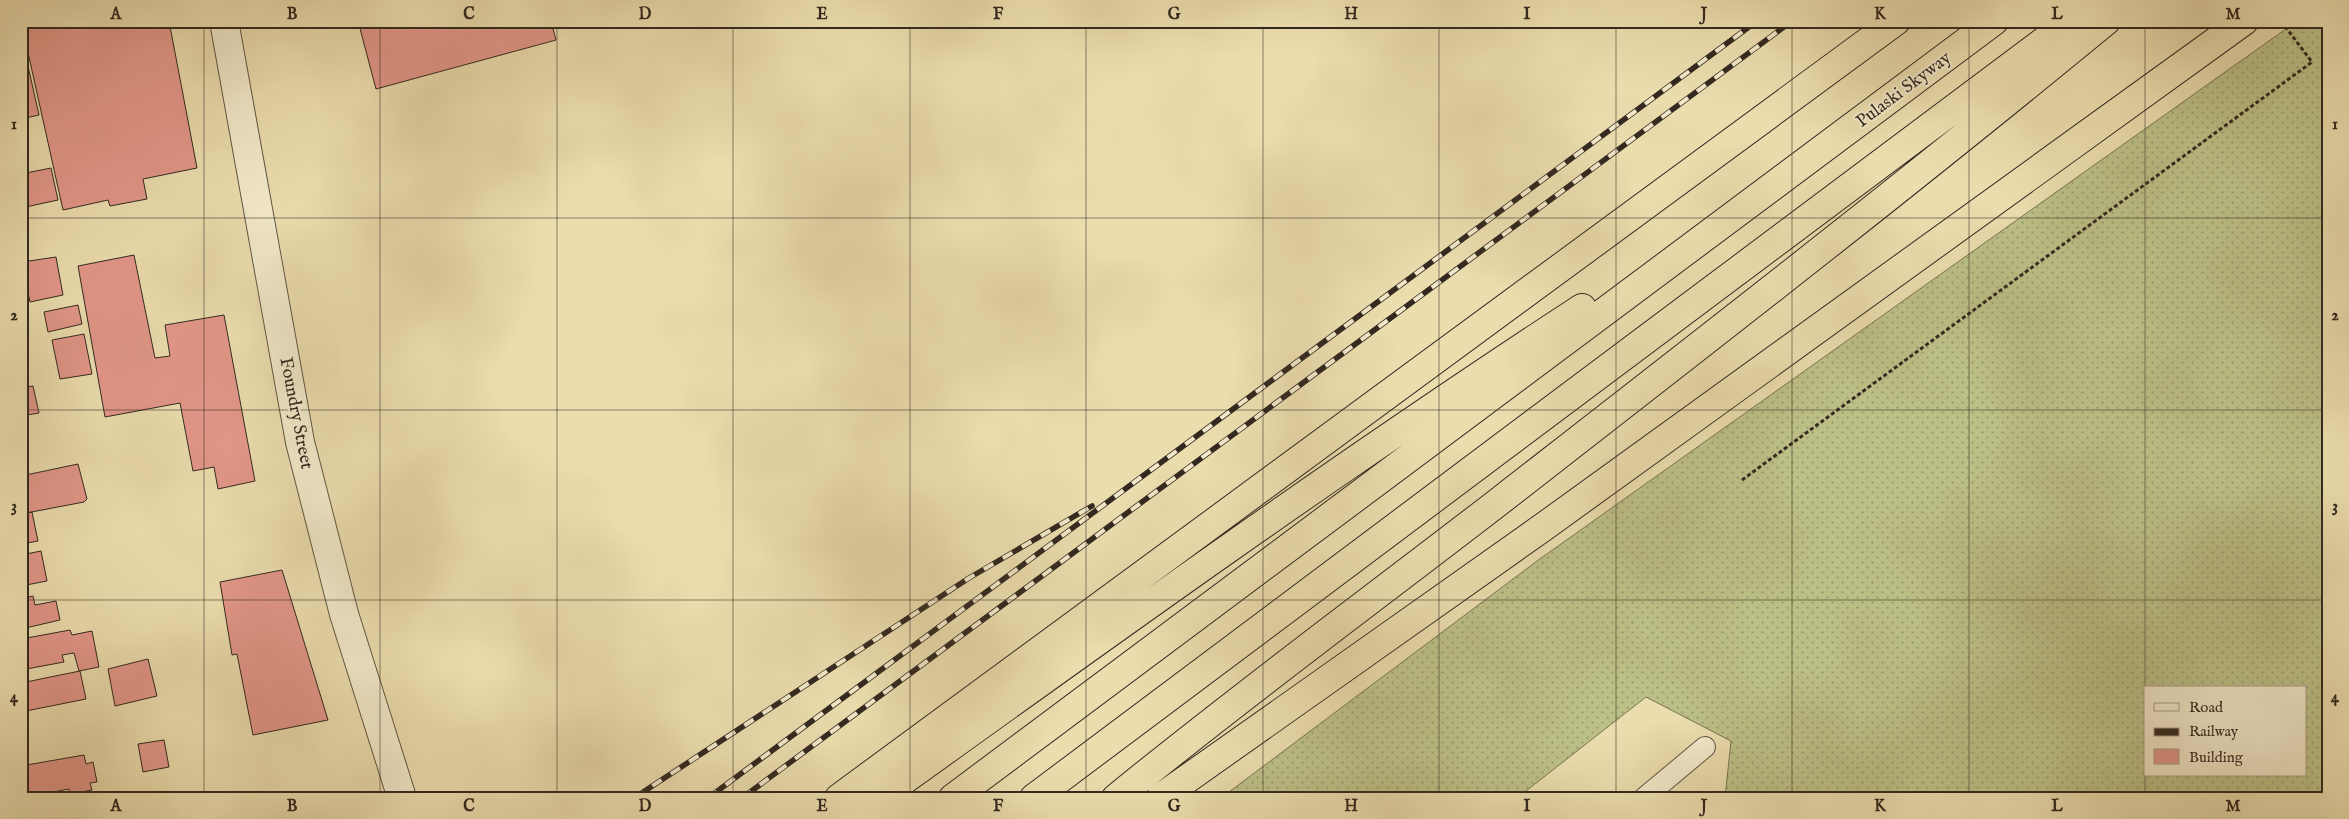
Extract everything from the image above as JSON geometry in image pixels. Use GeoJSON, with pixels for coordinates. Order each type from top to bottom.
{"type":"FeatureCollection","features":[{"type":"Feature","properties":{"kind":"highway"},"geometry":{"type":"LineString","coordinates":[[839,798],[1896,21]]}},
{"type":"Feature","properties":{"kind":"highway","name":"Pulaski Skyway"},"geometry":{"type":"LineString","coordinates":[[1813,157],[1994,21]]}},
{"type":"Feature","properties":{"kind":"highway"},"geometry":{"type":"LineString","coordinates":[[1116,798],[1189,738],[1503,498],[2009,84],[2071,21]]}},
{"type":"Feature","properties":{"kind":"highway"},"geometry":{"type":"LineString","coordinates":[[1034,798],[2009,84],[2106,21]]}},
{"type":"Feature","properties":{"kind":"highway"},"geometry":{"type":"LineString","coordinates":[[1160,798],[1550,522],[2244,21]]}},
{"type":"Feature","properties":{"kind":"highway"},"geometry":{"type":"LineString","coordinates":[[879,798],[1188,578],[1484,372],[1813,157]]}},
{"type":"Feature","properties":{"kind":"highway"},"geometry":{"type":"LineString","coordinates":[[953,798],[1813,157]]}},
{"type":"Feature","properties":{"kind":"street","name":"Foundry Street"},"geometry":{"type":"LineString","coordinates":[[224,21],[300,442],[344,614],[402,798]]}},
{"type":"Feature","properties":{"kind":"lane"},"geometry":{"type":"LineString","coordinates":[[1644,798],[1705,747]]}},
{"type":"Feature","properties":{"kind":"path"},"geometry":{"type":"LineString","coordinates":[[1742,480],[2312,62],[2281,21]]}},
{"type":"Feature","properties":{"kind":"green space"},"geometry":{"type":"Polygon","coordinates":[[[2297,21],[2328,21],[2328,798],[1725,798],[1731,741],[1646,697],[1517,798],[1221,798],[1537,561],[2297,21]]]}},
{"type":"Feature","properties":{"kind":"building"},"geometry":{"type":"Polygon","coordinates":[[[21,21],[169,21],[197,168],[143,179],[147,199],[110,206],[108,200],[63,210],[21,21]]]}},
{"type":"Feature","properties":{"kind":"building"},"geometry":{"type":"Polygon","coordinates":[[[358,21],[551,21],[556,40],[376,89],[358,21]]]}},
{"type":"Feature","properties":{"kind":"building"},"geometry":{"type":"Polygon","coordinates":[[[21,35],[39,115],[21,119],[21,35]]]}},
{"type":"Feature","properties":{"kind":"building"},"geometry":{"type":"Polygon","coordinates":[[[51,168],[58,200],[21,208],[21,174],[51,168]]]}},
{"type":"Feature","properties":{"kind":"building"},"geometry":{"type":"Polygon","coordinates":[[[134,255],[155,358],[170,356],[165,325],[224,315],[255,481],[218,489],[214,467],[193,471],[180,403],[105,417],[78,266],[134,255]]]}},
{"type":"Feature","properties":{"kind":"building"},"geometry":{"type":"Polygon","coordinates":[[[56,257],[63,295],[30,302],[22,262],[56,257]]]}},
{"type":"Feature","properties":{"kind":"building"},"geometry":{"type":"Polygon","coordinates":[[[78,305],[82,324],[48,332],[44,312],[78,305]]]}},
{"type":"Feature","properties":{"kind":"building"},"geometry":{"type":"Polygon","coordinates":[[[84,334],[92,374],[60,379],[52,340],[84,334]]]}},
{"type":"Feature","properties":{"kind":"building"},"geometry":{"type":"Polygon","coordinates":[[[33,386],[39,413],[21,416],[21,388],[33,386]]]}},
{"type":"Feature","properties":{"kind":"building"},"geometry":{"type":"Polygon","coordinates":[[[78,464],[87,499],[84,502],[21,514],[21,476],[78,464]]]}},
{"type":"Feature","properties":{"kind":"building"},"geometry":{"type":"Polygon","coordinates":[[[32,512],[38,541],[21,544],[21,514],[32,512]]]}},
{"type":"Feature","properties":{"kind":"building"},"geometry":{"type":"Polygon","coordinates":[[[41,551],[47,581],[21,586],[21,555],[41,551]]]}},
{"type":"Feature","properties":{"kind":"building"},"geometry":{"type":"Polygon","coordinates":[[[282,570],[328,720],[253,735],[237,654],[232,655],[220,582],[282,570]]]}},
{"type":"Feature","properties":{"kind":"building"},"geometry":{"type":"Polygon","coordinates":[[[33,596],[35,605],[56,601],[60,620],[21,629],[21,599],[33,596]]]}},
{"type":"Feature","properties":{"kind":"building"},"geometry":{"type":"Polygon","coordinates":[[[70,630],[72,635],[92,631],[99,667],[79,671],[74,653],[62,655],[64,662],[21,670],[21,639],[70,630]]]}},
{"type":"Feature","properties":{"kind":"building"},"geometry":{"type":"Polygon","coordinates":[[[148,659],[157,696],[115,706],[108,669],[148,659]]]}},
{"type":"Feature","properties":{"kind":"building"},"geometry":{"type":"Polygon","coordinates":[[[80,671],[86,699],[21,712],[21,683],[80,671]]]}},
{"type":"Feature","properties":{"kind":"building"},"geometry":{"type":"Polygon","coordinates":[[[164,740],[169,767],[143,772],[138,744],[164,740]]]}},
{"type":"Feature","properties":{"kind":"building"},"geometry":{"type":"Polygon","coordinates":[[[84,755],[86,764],[93,762],[97,782],[90,783],[92,790],[70,794],[69,789],[21,798],[21,766],[84,755]]]}},
{"type":"Feature","properties":{"kind":"railway"},"geometry":{"type":"LineString","coordinates":[[708,798],[1757,21]]}},
{"type":"Feature","properties":{"kind":"railway"},"geometry":{"type":"LineString","coordinates":[[742,798],[1792,21]]}},
{"type":"Feature","properties":{"kind":"railway"},"geometry":{"type":"LineString","coordinates":[[634,798],[969,578],[1092,506]]}}]}
